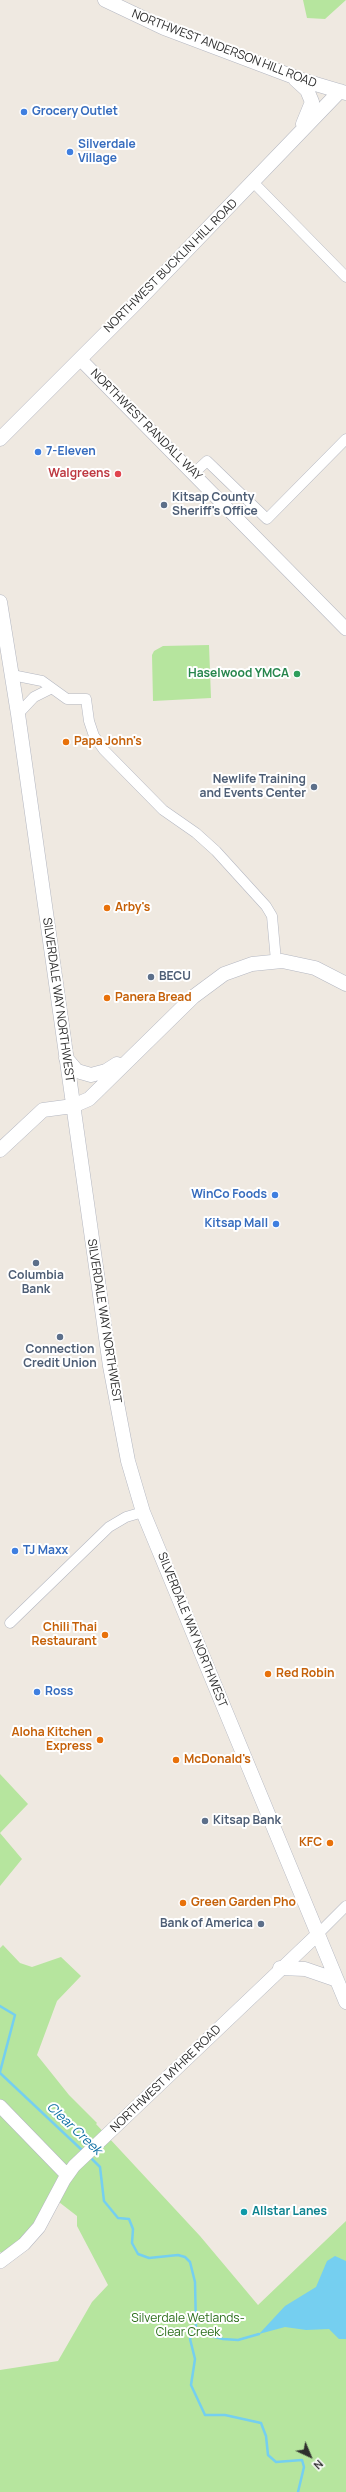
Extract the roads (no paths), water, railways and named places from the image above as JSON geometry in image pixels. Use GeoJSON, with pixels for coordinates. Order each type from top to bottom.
{"type":"FeatureCollection","features":[{"type":"Feature","properties":{"kind":"main road","name":"NORTHWEST ANDERSON HILL ROAD"},"geometry":{"type":"LineString","coordinates":[[105,0],[164,28],[288,75],[344,90]]}},
{"type":"Feature","properties":{"kind":"main road"},"geometry":{"type":"LineString","coordinates":[[288,75],[307,90],[312,102],[308,116],[292,143]]}},
{"type":"Feature","properties":{"kind":"main road","name":"NORTHWEST BUCKLIN HILL ROAD"},"geometry":{"type":"LineString","coordinates":[[0,439],[344,90]]}},
{"type":"Feature","properties":{"kind":"main road","name":"SILVERDALE WAY NORTHWEST"},"geometry":{"type":"LineString","coordinates":[[0,602],[18,714],[110,1366],[125,1449],[143,1512],[346,2002]]}},
{"type":"Feature","properties":{"kind":"main road"},"geometry":{"type":"LineString","coordinates":[[0,1150],[43,1110],[73,1106],[89,1099],[209,983],[243,966],[276,961],[315,968],[346,984]]}},
{"type":"Feature","properties":{"kind":"main road"},"geometry":{"type":"LineString","coordinates":[[66,1058],[77,1071],[98,1074],[106,1072],[139,1050]]}},
{"type":"Feature","properties":{"kind":"main road"},"geometry":{"type":"LineString","coordinates":[[280,1968],[305,1969],[337,1980]]}},
{"type":"Feature","properties":{"kind":"street"},"geometry":{"type":"LineString","coordinates":[[253,182],[346,277]]}},
{"type":"Feature","properties":{"kind":"street","name":"NORTHWEST RANDALL WAY"},"geometry":{"type":"LineString","coordinates":[[80,359],[346,628]]}},
{"type":"Feature","properties":{"kind":"street"},"geometry":{"type":"LineString","coordinates":[[194,473],[207,461],[267,519],[346,439]]}},
{"type":"Feature","properties":{"kind":"street"},"geometry":{"type":"LineString","coordinates":[[12,675],[42,681],[67,699],[86,699],[89,721],[94,736],[104,750],[163,810],[196,833],[216,851],[259,898],[272,916],[276,961]]}},
{"type":"Feature","properties":{"kind":"street"},"geometry":{"type":"LineString","coordinates":[[18,714],[34,697],[50,688]]}},
{"type":"Feature","properties":{"kind":"street"},"geometry":{"type":"LineString","coordinates":[[10,1623],[109,1528],[126,1517],[143,1512]]}},
{"type":"Feature","properties":{"kind":"street","name":"NORTHWEST MYHRE ROAD"},"geometry":{"type":"LineString","coordinates":[[0,2262],[24,2244],[35,2232],[51,2208],[67,2175],[82,2159],[346,1906]]}},
{"type":"Feature","properties":{"kind":"street"},"geometry":{"type":"LineString","coordinates":[[0,2106],[67,2175]]}},
{"type":"Feature","properties":{"kind":"water"},"geometry":{"type":"Polygon","coordinates":[[[335,2256],[346,2261],[346,2339],[339,2339],[329,2329],[306,2330],[285,2327],[259,2334],[285,2306],[316,2287],[327,2261],[335,2256]]]}},
{"type":"Feature","properties":{"kind":"waterway","name":"Clear Creek"},"geometry":{"type":"LineString","coordinates":[[0,2006],[15,2015],[0,2072]]}},
{"type":"Feature","properties":{"kind":"waterway","name":"Clear Creek"},"geometry":{"type":"LineString","coordinates":[[0,2073],[84,2152]]}},
{"type":"Feature","properties":{"kind":"waterway","name":"Clear Creek"},"geometry":{"type":"LineString","coordinates":[[89,2156],[100,2167],[104,2201],[118,2218],[129,2219],[133,2229],[132,2243],[138,2254],[149,2258],[178,2255],[185,2257],[190,2262],[195,2282],[196,2328],[190,2339],[195,2359],[191,2385],[205,2415],[225,2415],[261,2423],[266,2436],[268,2455],[276,2462],[302,2460],[304,2467],[298,2492]]}},
{"type":"Feature","properties":{"kind":"waterway"},"geometry":{"type":"LineString","coordinates":[[195,2332],[223,2339],[238,2340],[259,2334]]}},
{"type":"Feature","properties":{"kind":"place","name":"Grocery Outlet"},"geometry":{"type":"Point","coordinates":[24,112]}},
{"type":"Feature","properties":{"kind":"place","name":"Silverdale Village"},"geometry":{"type":"Point","coordinates":[70,152]}},
{"type":"Feature","properties":{"kind":"place","name":"7-Eleven"},"geometry":{"type":"Point","coordinates":[38,452]}},
{"type":"Feature","properties":{"kind":"place","name":"Walgreens"},"geometry":{"type":"Point","coordinates":[118,474]}},
{"type":"Feature","properties":{"kind":"place","name":"Kitsap County Sheriff's Office"},"geometry":{"type":"Point","coordinates":[164,505]}},
{"type":"Feature","properties":{"kind":"place","name":"Haselwood YMCA"},"geometry":{"type":"Point","coordinates":[297,674]}},
{"type":"Feature","properties":{"kind":"place","name":"Papa John's"},"geometry":{"type":"Point","coordinates":[66,742]}},
{"type":"Feature","properties":{"kind":"place","name":"Newlife Training and Events Center"},"geometry":{"type":"Point","coordinates":[314,787]}},
{"type":"Feature","properties":{"kind":"place","name":"Arby's"},"geometry":{"type":"Point","coordinates":[107,908]}},
{"type":"Feature","properties":{"kind":"place","name":"BECU"},"geometry":{"type":"Point","coordinates":[151,977]}},
{"type":"Feature","properties":{"kind":"place","name":"Panera Bread"},"geometry":{"type":"Point","coordinates":[107,998]}},
{"type":"Feature","properties":{"kind":"place","name":"WinCo Foods"},"geometry":{"type":"Point","coordinates":[275,1195]}},
{"type":"Feature","properties":{"kind":"place","name":"Kitsap Mall"},"geometry":{"type":"Point","coordinates":[276,1224]}},
{"type":"Feature","properties":{"kind":"place","name":"Columbia Bank"},"geometry":{"type":"Point","coordinates":[36,1263]}},
{"type":"Feature","properties":{"kind":"place","name":"Connection Credit Union"},"geometry":{"type":"Point","coordinates":[60,1337]}},
{"type":"Feature","properties":{"kind":"place","name":"TJ Maxx"},"geometry":{"type":"Point","coordinates":[15,1551]}},
{"type":"Feature","properties":{"kind":"place","name":"Chili Thai Restaurant"},"geometry":{"type":"Point","coordinates":[105,1635]}},
{"type":"Feature","properties":{"kind":"place","name":"Red Robin"},"geometry":{"type":"Point","coordinates":[268,1674]}},
{"type":"Feature","properties":{"kind":"place","name":"Ross"},"geometry":{"type":"Point","coordinates":[37,1692]}},
{"type":"Feature","properties":{"kind":"place","name":"Aloha Kitchen Express"},"geometry":{"type":"Point","coordinates":[100,1740]}},
{"type":"Feature","properties":{"kind":"place","name":"McDonald's"},"geometry":{"type":"Point","coordinates":[176,1760]}},
{"type":"Feature","properties":{"kind":"place","name":"Kitsap Bank"},"geometry":{"type":"Point","coordinates":[205,1821]}},
{"type":"Feature","properties":{"kind":"place","name":"KFC"},"geometry":{"type":"Point","coordinates":[330,1843]}},
{"type":"Feature","properties":{"kind":"place","name":"Green Garden Pho"},"geometry":{"type":"Point","coordinates":[183,1903]}},
{"type":"Feature","properties":{"kind":"place","name":"Bank of America"},"geometry":{"type":"Point","coordinates":[261,1924]}},
{"type":"Feature","properties":{"kind":"place","name":"Allstar Lanes"},"geometry":{"type":"Point","coordinates":[244,2212]}},
{"type":"Feature","properties":{"kind":"park label","name":"Silverdale Wetlands- Clear Creek"},"geometry":{"type":"Point","coordinates":[188,2326]}}]}
